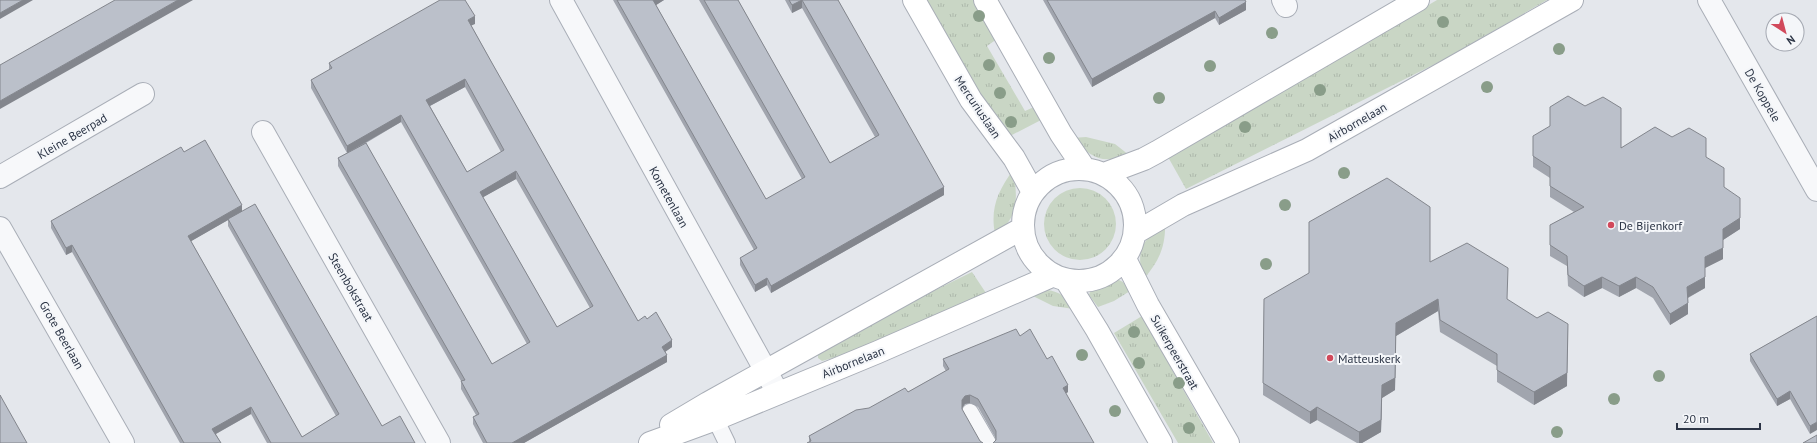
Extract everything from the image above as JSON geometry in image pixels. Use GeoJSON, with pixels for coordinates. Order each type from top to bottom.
{"type":"FeatureCollection","features":[{"type":"Feature","properties":{"kind":"street","name":"Kometenlaan"},"geometry":{"type":"LineString","coordinates":[[561,0],[778,393]]}},
{"type":"Feature","properties":{"kind":"street","name":"Mercuriuslaan"},"geometry":{"type":"LineString","coordinates":[[914,0],[970,100],[1014,158],[1033,192]]}},
{"type":"Feature","properties":{"kind":"street"},"geometry":{"type":"LineString","coordinates":[[985,0],[1061,134],[1094,171],[1116,182],[1126,192],[1132,205],[1136,218],[1135,233],[1132,247],[1125,259],[1113,271],[1099,278],[1082,281],[1060,278],[1041,267],[1032,256],[1025,243],[1023,228],[1025,209],[1033,192],[1043,181],[1055,174],[1069,169],[1094,171],[1144,159],[1418,0]]}},
{"type":"Feature","properties":{"kind":"street","name":"Airbornelaan"},"geometry":{"type":"LineString","coordinates":[[1135,233],[1183,205],[1307,150],[1572,0]]}},
{"type":"Feature","properties":{"kind":"street","name":"De Koppele"},"geometry":{"type":"LineString","coordinates":[[1709,0],[1817,190]]}},
{"type":"Feature","properties":{"kind":"street","name":"Kleine Beerpad"},"geometry":{"type":"LineString","coordinates":[[0,177],[143,94]]}},
{"type":"Feature","properties":{"kind":"street","name":"Steenbokstraat"},"geometry":{"type":"LineString","coordinates":[[263,132],[439,443]]}},
{"type":"Feature","properties":{"kind":"street","name":"Grote Beerlaan"},"geometry":{"type":"LineString","coordinates":[[0,228],[124,443]]}},
{"type":"Feature","properties":{"kind":"street","name":"Airbornelaan"},"geometry":{"type":"LineString","coordinates":[[650,443],[712,411],[766,372],[1023,228]]}},
{"type":"Feature","properties":{"kind":"street","name":"Suikerpeerstraat"},"geometry":{"type":"LineString","coordinates":[[1125,259],[1148,305],[1228,443]]}},
{"type":"Feature","properties":{"kind":"street","name":"Airbornelaan"},"geometry":{"type":"LineString","coordinates":[[642,443],[712,411],[778,393],[1060,278]]}},
{"type":"Feature","properties":{"kind":"street"},"geometry":{"type":"LineString","coordinates":[[1060,278],[1097,330],[1161,443]]}},
{"type":"Feature","properties":{"kind":"lane"},"geometry":{"type":"LineString","coordinates":[[712,411],[727,443]]}},
{"type":"Feature","properties":{"kind":"lane"},"geometry":{"type":"LineString","coordinates":[[970,412],[988,443]]}},
{"type":"Feature","properties":{"kind":"green space"},"geometry":{"type":"Polygon","coordinates":[[[923,0],[974,0],[997,39],[987,46],[1025,111],[1034,107],[1041,120],[1010,136],[979,97],[923,0]]]}},
{"type":"Feature","properties":{"kind":"green space"},"geometry":{"type":"Polygon","coordinates":[[[1437,0],[1547,0],[1445,59],[1186,189],[1168,157],[1437,0]]]}},
{"type":"Feature","properties":{"kind":"green space"},"geometry":{"type":"Polygon","coordinates":[[[1086,137],[1115,144],[1129,155],[1111,159],[1098,158],[1086,151],[1072,138],[1086,137]]]}},
{"type":"Feature","properties":{"kind":"green space"},"geometry":{"type":"Polygon","coordinates":[[[1013,170],[1016,190],[1014,209],[1008,223],[995,234],[994,216],[996,200],[1003,185],[1013,170]]]}},
{"type":"Feature","properties":{"kind":"green space"},"geometry":{"type":"Polygon","coordinates":[[[1080,188],[1100,194],[1110,204],[1116,224],[1110,244],[1100,254],[1080,260],[1060,254],[1050,244],[1044,224],[1050,204],[1060,194],[1080,188]]]}},
{"type":"Feature","properties":{"kind":"green space"},"geometry":{"type":"Polygon","coordinates":[[[1165,222],[1163,246],[1157,260],[1143,280],[1140,260],[1142,247],[1150,235],[1165,222]]]}},
{"type":"Feature","properties":{"kind":"green space"},"geometry":{"type":"Polygon","coordinates":[[[972,272],[988,296],[934,321],[833,358],[822,361],[818,358],[818,354],[917,299],[972,272]]]}},
{"type":"Feature","properties":{"kind":"green space"},"geometry":{"type":"Polygon","coordinates":[[[1117,279],[1123,282],[1130,291],[1114,301],[1098,307],[1089,295],[1091,289],[1117,279]]]}},
{"type":"Feature","properties":{"kind":"green space"},"geometry":{"type":"Polygon","coordinates":[[[1043,289],[1054,291],[1062,295],[1074,309],[1053,306],[1031,295],[1043,289]]]}},
{"type":"Feature","properties":{"kind":"green space"},"geometry":{"type":"Polygon","coordinates":[[[1142,316],[1213,443],[1178,443],[1114,333],[1142,316]]]}},
{"type":"Feature","properties":{"kind":"building"},"geometry":{"type":"Polygon","coordinates":[[[0,0],[23,0],[0,13],[0,0]]]}},
{"type":"Feature","properties":{"kind":"building"},"geometry":{"type":"Polygon","coordinates":[[[115,0],[178,0],[0,101],[0,65],[115,0]]]}},
{"type":"Feature","properties":{"kind":"building"},"geometry":{"type":"Polygon","coordinates":[[[440,0],[465,0],[475,16],[468,20],[638,321],[645,316],[647,319],[656,312],[672,340],[662,347],[667,355],[512,443],[487,443],[473,417],[479,414],[461,381],[465,380],[338,158],[366,143],[492,364],[530,342],[401,115],[347,146],[311,80],[332,68],[329,63],[440,0]],[[465,79],[426,100],[467,172],[504,150],[465,79]],[[516,171],[480,192],[557,327],[593,306],[516,171]]]}},
{"type":"Feature","properties":{"kind":"building"},"geometry":{"type":"Polygon","coordinates":[[[617,0],[653,0],[766,199],[805,177],[704,0],[738,0],[830,163],[879,135],[802,0],[838,0],[944,187],[771,286],[767,278],[755,285],[740,258],[757,248],[617,0]]]}},
{"type":"Feature","properties":{"kind":"building"},"geometry":{"type":"Polygon","coordinates":[[[789,0],[802,0],[792,5],[789,0]]]}},
{"type":"Feature","properties":{"kind":"building"},"geometry":{"type":"Polygon","coordinates":[[[1047,0],[1245,0],[1246,2],[1219,18],[1215,11],[1092,79],[1047,0]]]}},
{"type":"Feature","properties":{"kind":"building"},"geometry":{"type":"Polygon","coordinates":[[[1568,96],[1585,106],[1603,97],[1621,108],[1621,148],[1655,127],[1672,137],[1689,128],[1706,138],[1706,157],[1724,168],[1724,187],[1740,198],[1740,218],[1723,229],[1723,248],[1705,257],[1705,277],[1687,287],[1688,303],[1670,314],[1653,287],[1636,277],[1619,286],[1602,277],[1584,286],[1568,275],[1567,256],[1550,245],[1550,225],[1584,207],[1550,186],[1550,167],[1533,156],[1533,136],[1550,126],[1550,107],[1568,96]]]}},
{"type":"Feature","properties":{"kind":"building"},"geometry":{"type":"Polygon","coordinates":[[[205,140],[242,205],[188,236],[302,437],[339,414],[228,219],[255,204],[382,426],[400,416],[415,443],[271,443],[251,407],[212,429],[221,443],[184,443],[72,245],[66,248],[51,221],[181,147],[184,152],[205,140]]]}},
{"type":"Feature","properties":{"kind":"building"},"geometry":{"type":"Polygon","coordinates":[[[1387,178],[1430,207],[1430,262],[1467,243],[1508,268],[1507,299],[1537,318],[1548,312],[1568,324],[1567,373],[1534,392],[1497,370],[1497,354],[1440,320],[1438,299],[1396,323],[1395,378],[1382,385],[1381,420],[1359,432],[1317,407],[1310,412],[1263,383],[1264,299],[1309,273],[1309,222],[1387,178]]]}},
{"type":"Feature","properties":{"kind":"building"},"geometry":{"type":"Polygon","coordinates":[[[1817,316],[1817,422],[1810,426],[1790,391],[1777,399],[1750,354],[1817,316]]]}},
{"type":"Feature","properties":{"kind":"building"},"geometry":{"type":"Polygon","coordinates":[[[1016,329],[1020,336],[1030,329],[1047,359],[1052,356],[1068,385],[1063,388],[1094,443],[993,443],[996,440],[996,431],[978,399],[970,395],[965,396],[962,400],[962,409],[980,441],[983,443],[807,443],[811,441],[809,436],[856,410],[869,408],[905,388],[908,392],[949,369],[943,359],[1016,329]]]}},
{"type":"Feature","properties":{"kind":"building"},"geometry":{"type":"Polygon","coordinates":[[[0,395],[27,443],[0,443],[0,395]]]}},
{"type":"Feature","properties":{"kind":"building"},"geometry":{"type":"Polygon","coordinates":[[[1817,435],[1817,443],[1803,443],[1817,435]]]}},
{"type":"Feature","properties":{"kind":"place","name":"De Bijenkorf"},"geometry":{"type":"Point","coordinates":[1611,225]}},
{"type":"Feature","properties":{"kind":"place","name":"Matteuskerk"},"geometry":{"type":"Point","coordinates":[1330,358]}}]}
